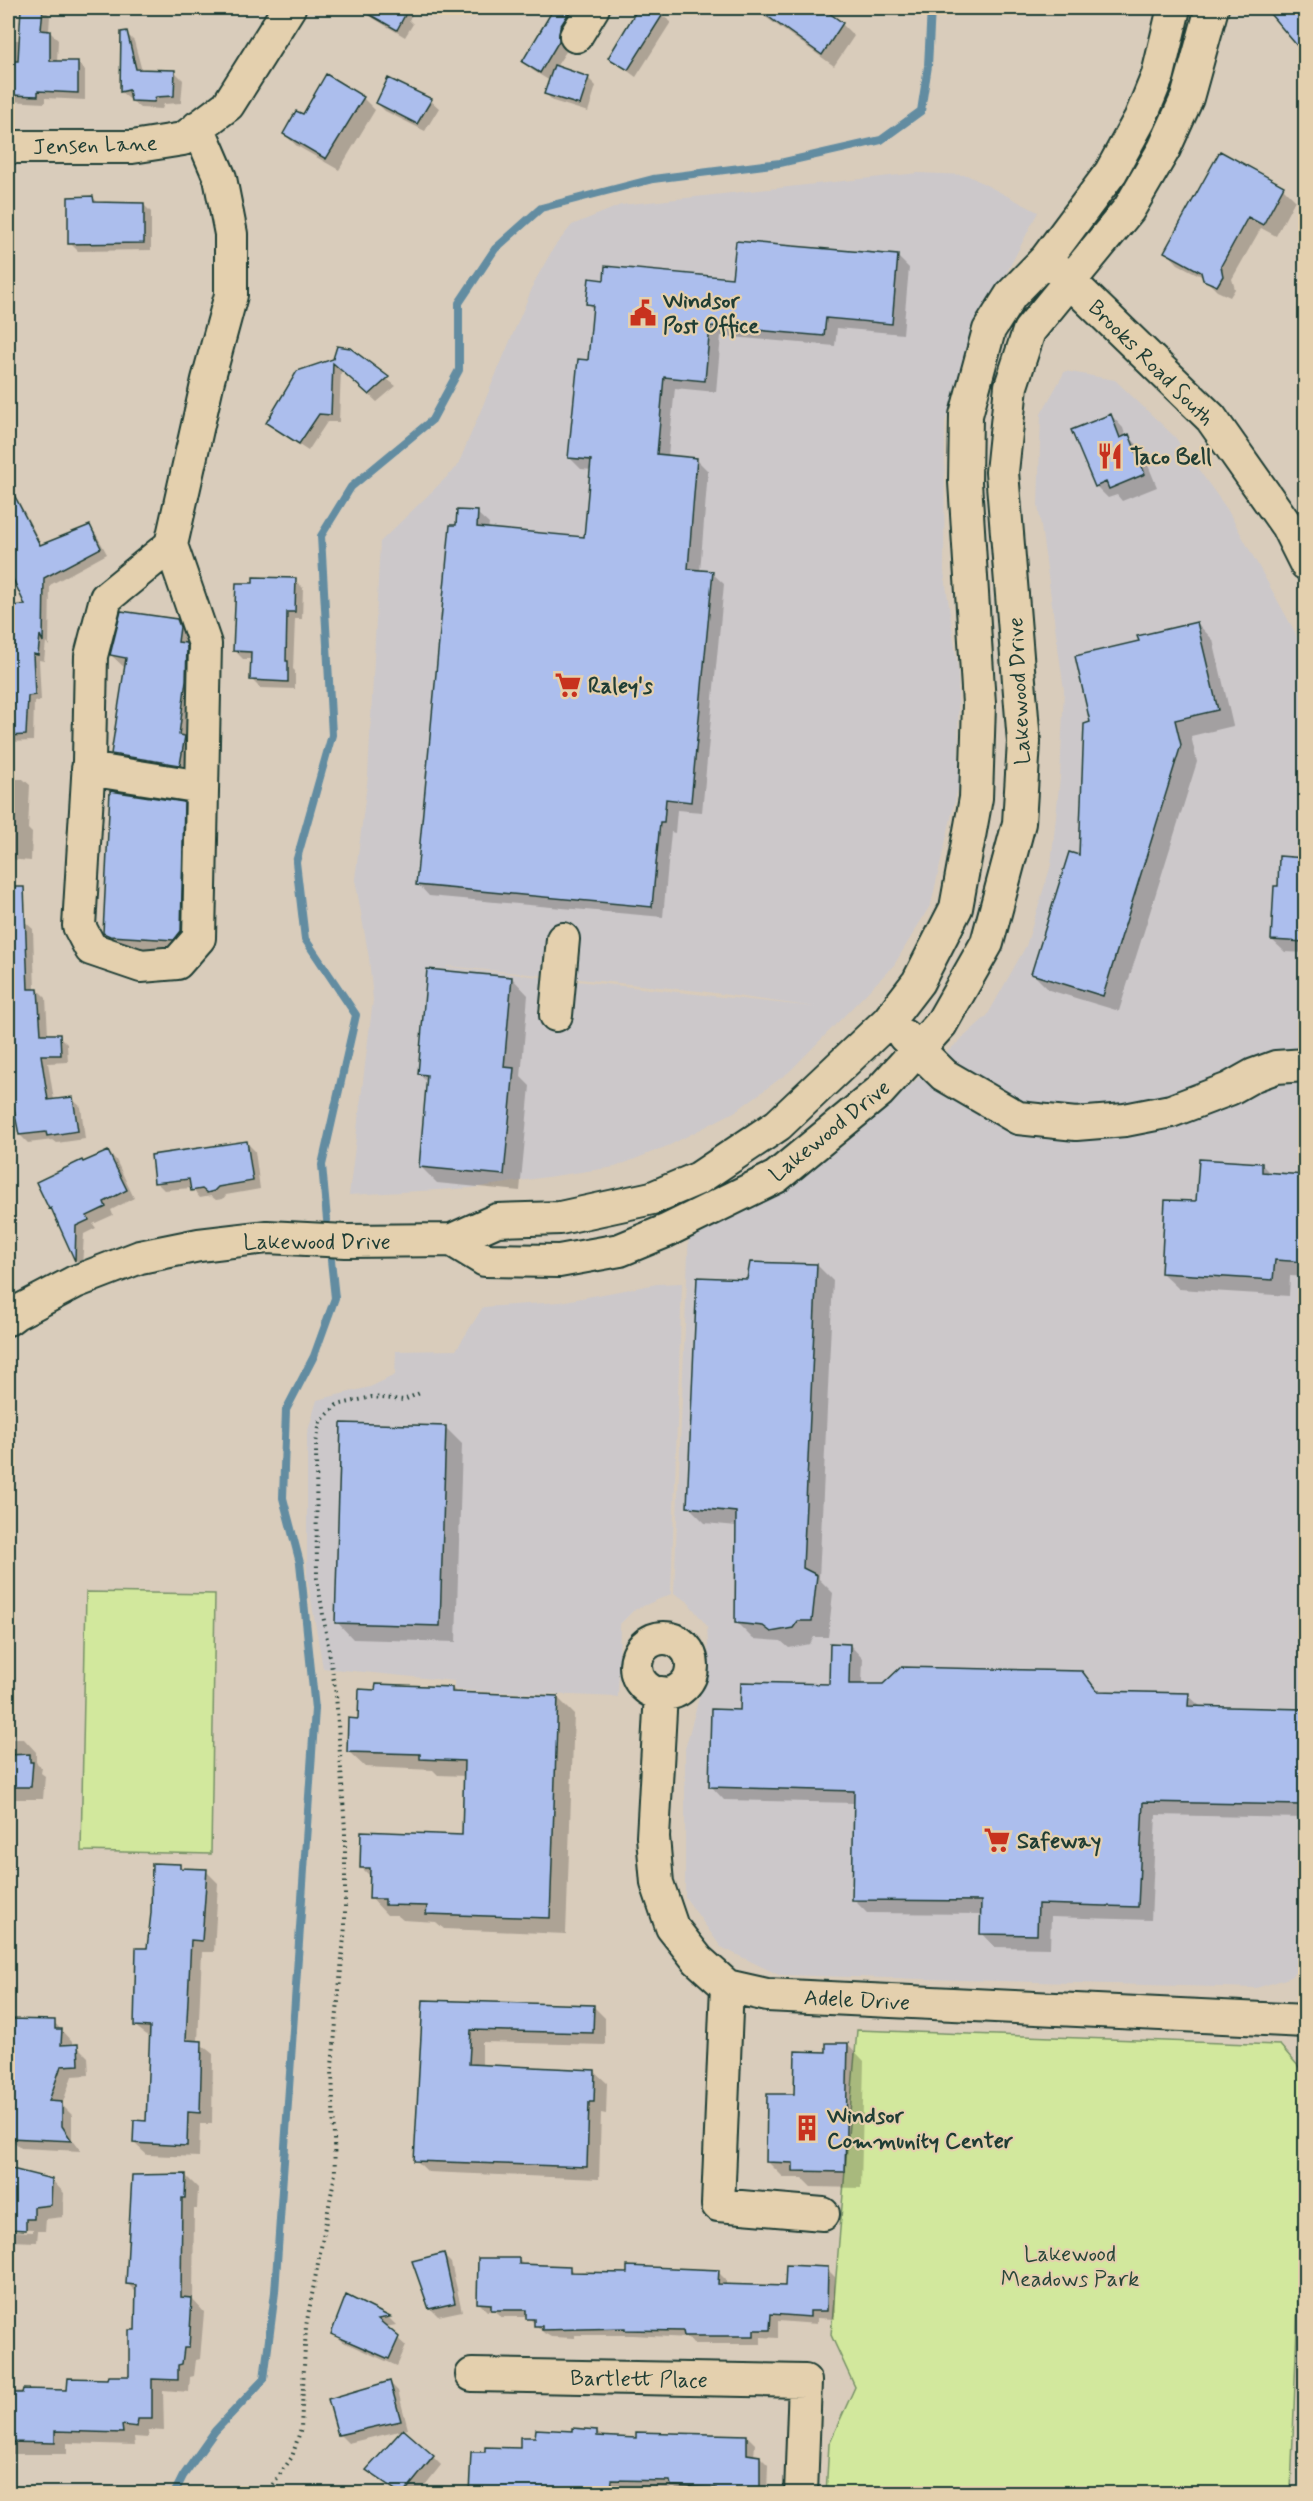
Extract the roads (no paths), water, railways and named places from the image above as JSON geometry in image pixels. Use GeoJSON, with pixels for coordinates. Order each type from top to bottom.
{"type":"FeatureCollection","features":[{"type":"Feature","properties":{"kind":"street"},"geometry":{"type":"LineString","coordinates":[[171,545],[106,598],[91,656],[88,769],[79,926],[92,949],[141,966],[177,963],[199,938],[205,644],[171,545],[208,380],[231,295],[231,234],[220,178],[191,133],[228,105],[289,8]]}},
{"type":"Feature","properties":{"kind":"street"},"geometry":{"type":"LineString","coordinates":[[576,36],[593,8]]}},
{"type":"Feature","properties":{"kind":"street","name":"Lakewood Drive"},"geometry":{"type":"LineString","coordinates":[[10,1309],[140,1257],[199,1245],[267,1237],[346,1241],[452,1240],[497,1220],[560,1218],[652,1198],[699,1178],[778,1125],[888,1020],[918,982],[956,908],[976,798],[980,704],[965,482],[966,415],[989,330],[1011,295],[1046,259],[1111,172],[1140,119],[1158,75],[1174,8]]}},
{"type":"Feature","properties":{"kind":"street","name":"Lakewood Drive"},"geometry":{"type":"LineString","coordinates":[[452,1240],[484,1260],[559,1261],[620,1250],[657,1235],[776,1177],[879,1092],[941,1024],[987,943],[1019,823],[1024,742],[1002,472],[1011,386],[1029,331],[1129,209],[1164,149],[1187,98],[1212,8]]}},
{"type":"Feature","properties":{"kind":"street","name":"Jensen Lane"},"geometry":{"type":"LineString","coordinates":[[8,147],[132,147],[191,133]]}},
{"type":"Feature","properties":{"kind":"street","name":"Brooks Road South"},"geometry":{"type":"LineString","coordinates":[[1046,259],[1211,418],[1287,526],[1305,564]]}},
{"type":"Feature","properties":{"kind":"street"},"geometry":{"type":"LineString","coordinates":[[88,769],[202,787]]}},
{"type":"Feature","properties":{"kind":"street"},"geometry":{"type":"LineString","coordinates":[[556,1015],[563,939]]}},
{"type":"Feature","properties":{"kind":"street"},"geometry":{"type":"LineString","coordinates":[[888,1020],[944,1075],[1018,1118],[1076,1124],[1125,1120],[1171,1111],[1229,1089],[1254,1075],[1276,1067],[1305,1065]]}},
{"type":"Feature","properties":{"kind":"street","name":"Adele Drive"},"geometry":{"type":"LineString","coordinates":[[661,1693],[653,1837],[657,1883],[672,1927],[698,1960],[727,1986],[767,1995],[1305,2021]]}},
{"type":"Feature","properties":{"kind":"street"},"geometry":{"type":"LineString","coordinates":[[727,1986],[718,2205],[823,2214]]}},
{"type":"Feature","properties":{"kind":"street","name":"Bartlett Place"},"geometry":{"type":"LineString","coordinates":[[472,2375],[805,2381],[801,2493]]}},
{"type":"Feature","properties":{"kind":"waterway"},"geometry":{"type":"LineString","coordinates":[[327,1220],[322,1165],[356,1015],[305,939],[296,862],[332,735],[321,536],[351,487],[432,420],[459,370],[459,303],[495,249],[541,208],[653,179],[780,163],[881,140],[921,111],[928,66],[931,8]]}},
{"type":"Feature","properties":{"kind":"waterway"},"geometry":{"type":"LineString","coordinates":[[174,2494],[183,2476],[215,2431],[264,2379],[275,2292],[315,1709],[300,1563],[283,1498],[286,1410],[314,1356],[335,1298],[331,1260]]}},
{"type":"Feature","properties":{"kind":"place","name":"Windsor Post Office"},"geometry":{"type":"Point","coordinates":[643,313]}},
{"type":"Feature","properties":{"kind":"place","name":"Taco Bell"},"geometry":{"type":"Point","coordinates":[1110,456]}},
{"type":"Feature","properties":{"kind":"place","name":"Raley's"},"geometry":{"type":"Point","coordinates":[568,685]}},
{"type":"Feature","properties":{"kind":"place","name":"Safeway"},"geometry":{"type":"Point","coordinates":[997,1840]}},
{"type":"Feature","properties":{"kind":"place","name":"Windsor Community Center"},"geometry":{"type":"Point","coordinates":[807,2128]}},
{"type":"Feature","properties":{"kind":"park label","name":"Lakewood Meadows Park"},"geometry":{"type":"Point","coordinates":[1070,2266]}}]}
